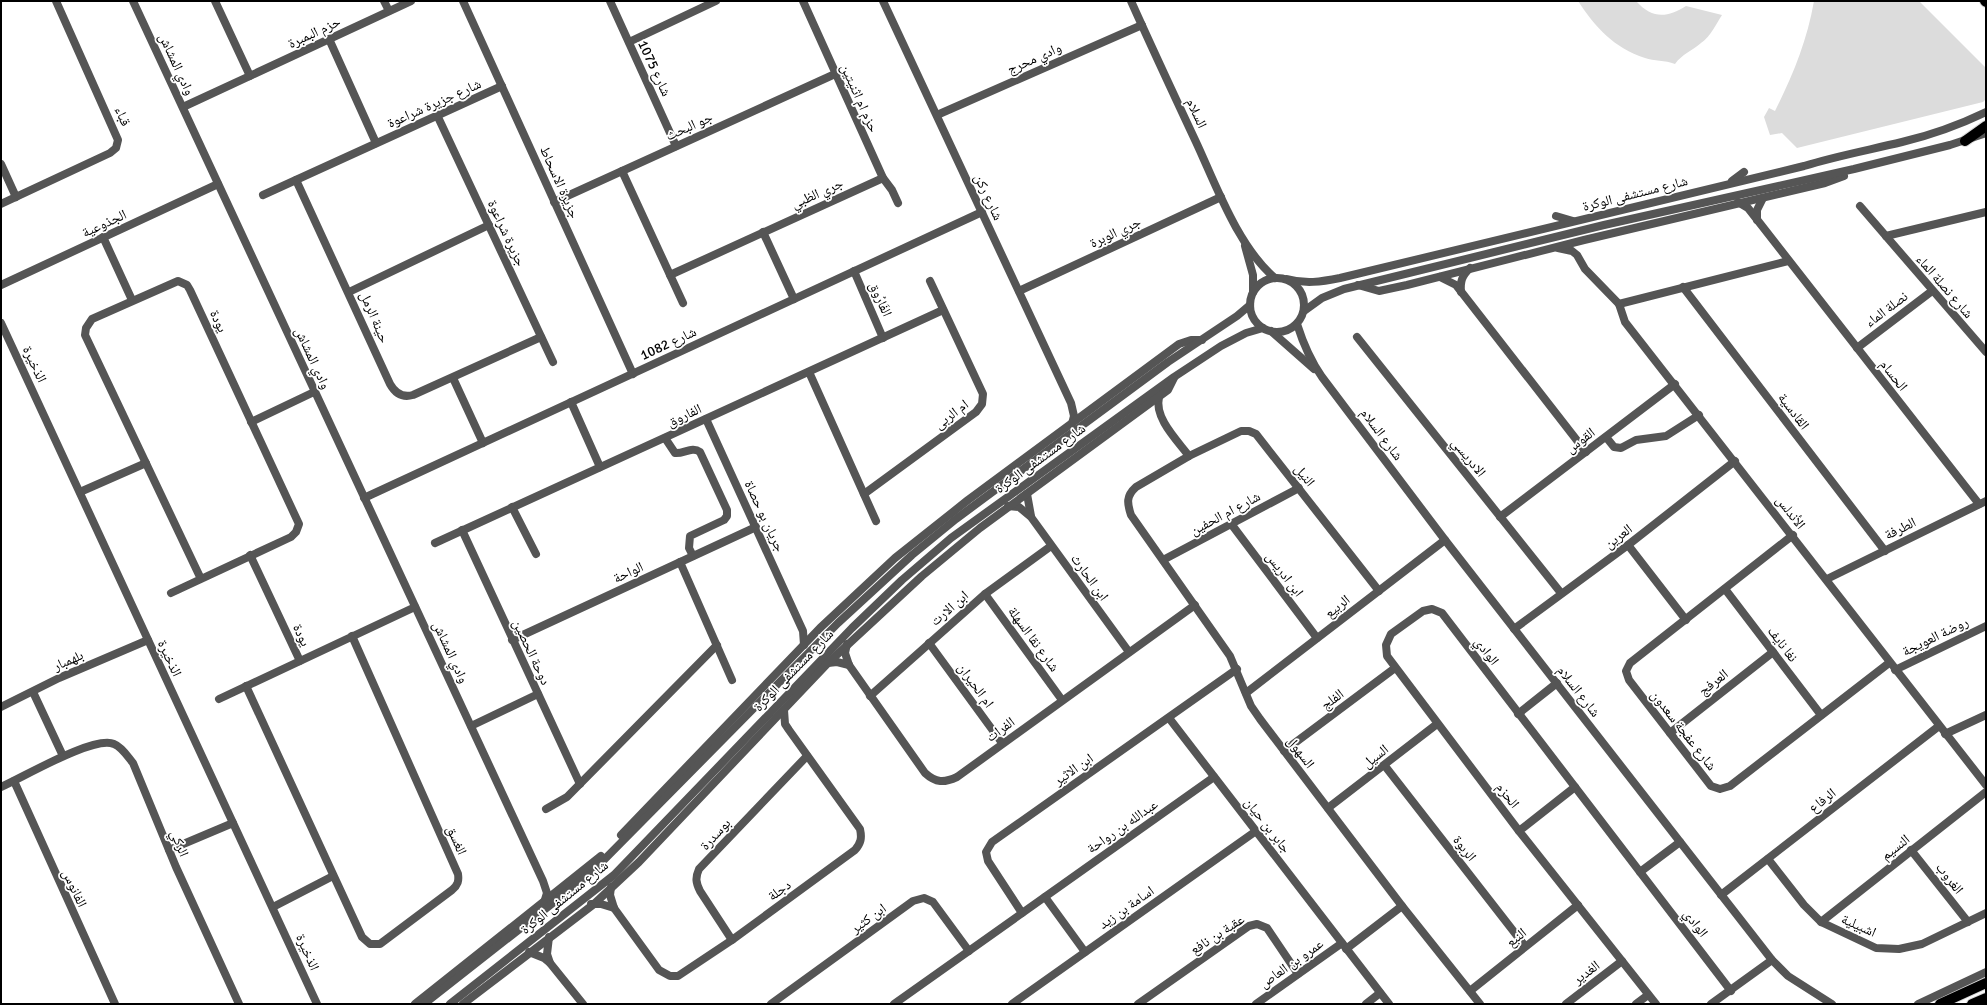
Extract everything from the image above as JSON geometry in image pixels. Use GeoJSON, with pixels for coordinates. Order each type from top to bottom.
{"type":"FeatureCollection","features":[{"type":"Feature","properties":{"kind":"main road"},"geometry":{"type":"LineString","coordinates":[[1965,141],[1986,126]]}},
{"type":"Feature","properties":{"kind":"main road"},"geometry":{"type":"LineString","coordinates":[[1940,1004],[1986,982]]}},
{"type":"Feature","properties":{"kind":"main road"},"geometry":{"type":"LineString","coordinates":[[1972,1004],[1986,998]]}},
{"type":"Feature","properties":{"kind":"street","name":"قباء"},"geometry":{"type":"LineString","coordinates":[[1,204],[110,153],[116,148],[118,140],[56,1]]}},
{"type":"Feature","properties":{"kind":"street","name":"وادي المشاش"},"geometry":{"type":"LineString","coordinates":[[133,1],[543,881],[547,893],[546,900]]}},
{"type":"Feature","properties":{"kind":"street"},"geometry":{"type":"LineString","coordinates":[[215,1],[250,76]]}},
{"type":"Feature","properties":{"kind":"street"},"geometry":{"type":"LineString","coordinates":[[384,1],[389,11]]}},
{"type":"Feature","properties":{"kind":"street","name":"حزم البمبرة"},"geometry":{"type":"LineString","coordinates":[[182,107],[411,1]]}},
{"type":"Feature","properties":{"kind":"street","name":"جزيرة الاسحاط"},"geometry":{"type":"LineString","coordinates":[[463,1],[633,374]]}},
{"type":"Feature","properties":{"kind":"street","name":"شارع 1075"},"geometry":{"type":"LineString","coordinates":[[610,1],[676,146]]}},
{"type":"Feature","properties":{"kind":"street"},"geometry":{"type":"LineString","coordinates":[[629,42],[716,1]]}},
{"type":"Feature","properties":{"kind":"street","name":"حزم ام اثنيتين"},"geometry":{"type":"LineString","coordinates":[[802,1],[883,178],[892,190],[898,202]]}},
{"type":"Feature","properties":{"kind":"street","name":"شارع ركن"},"geometry":{"type":"LineString","coordinates":[[883,1],[1071,404],[1074,413],[1073,422]]}},
{"type":"Feature","properties":{"kind":"street","name":"السلام"},"geometry":{"type":"LineString","coordinates":[[1131,1],[1221,198],[1241,236],[1264,269],[1275,278]]}},
{"type":"Feature","properties":{"kind":"street","name":"وادي محرج"},"geometry":{"type":"LineString","coordinates":[[937,115],[1142,25]]}},
{"type":"Feature","properties":{"kind":"street","name":"شارع جزيرة شراعوة"},"geometry":{"type":"LineString","coordinates":[[329,39],[376,143]]}},
{"type":"Feature","properties":{"kind":"street","name":"جو البحث"},"geometry":{"type":"LineString","coordinates":[[554,202],[835,74]]}},
{"type":"Feature","properties":{"kind":"street","name":"شارع جزيرة شراعوة"},"geometry":{"type":"LineString","coordinates":[[263,195],[502,86]]}},
{"type":"Feature","properties":{"kind":"street","name":"شارع مستشفى الوكرة"},"geometry":{"type":"LineString","coordinates":[[1287,279],[1302,283],[1323,282],[1728,184],[1831,157],[1902,142],[1950,127],[1986,112]]}},
{"type":"Feature","properties":{"kind":"street","name":"جزيرة شراعوة"},"geometry":{"type":"LineString","coordinates":[[437,115],[553,362]]}},
{"type":"Feature","properties":{"kind":"street","name":"شارع مستشفى الوكرة"},"geometry":{"type":"LineString","coordinates":[[1304,310],[1322,298],[1357,285],[1604,225],[1854,169],[1965,141],[1986,133]]}},
{"type":"Feature","properties":{"kind":"street"},"geometry":{"type":"LineString","coordinates":[[1,164],[16,197]]}},
{"type":"Feature","properties":{"kind":"street","name":"شارع مستشفى الوكرة"},"geometry":{"type":"LineString","coordinates":[[1357,285],[1379,291],[1440,277],[1470,268],[1558,248],[1584,240],[1826,183],[1844,176],[1854,169]]}},
{"type":"Feature","properties":{"kind":"street"},"geometry":{"type":"LineString","coordinates":[[622,170],[683,303]]}},
{"type":"Feature","properties":{"kind":"street"},"geometry":{"type":"LineString","coordinates":[[1728,184],[1744,172]]}},
{"type":"Feature","properties":{"kind":"street","name":"جري الظبي"},"geometry":{"type":"LineString","coordinates":[[670,275],[883,178]]}},
{"type":"Feature","properties":{"kind":"street"},"geometry":{"type":"LineString","coordinates":[[296,180],[349,292]]}},
{"type":"Feature","properties":{"kind":"street","name":"الجذوعية"},"geometry":{"type":"LineString","coordinates":[[1,285],[218,184]]}},
{"type":"Feature","properties":{"kind":"street","name":"جري الوبرة"},"geometry":{"type":"LineString","coordinates":[[1019,291],[1221,198]]}},
{"type":"Feature","properties":{"kind":"street","name":"الحسام"},"geometry":{"type":"LineString","coordinates":[[1726,198],[1740,203],[1748,208],[1758,223],[1857,348],[1983,502]]}},
{"type":"Feature","properties":{"kind":"street"},"geometry":{"type":"LineString","coordinates":[[1758,223],[1757,210],[1763,198]]}},
{"type":"Feature","properties":{"kind":"street","name":"شارع نصلة الماء"},"geometry":{"type":"LineString","coordinates":[[1860,206],[1986,352]]}},
{"type":"Feature","properties":{"kind":"street","name":"شارع 1082"},"geometry":{"type":"LineString","coordinates":[[364,498],[982,212]]}},
{"type":"Feature","properties":{"kind":"street"},"geometry":{"type":"LineString","coordinates":[[1886,236],[1986,212]]}},
{"type":"Feature","properties":{"kind":"street"},"geometry":{"type":"LineString","coordinates":[[1556,216],[1576,221]]}},
{"type":"Feature","properties":{"kind":"street","name":"حينة الرمل"},"geometry":{"type":"LineString","coordinates":[[489,225],[349,292],[390,384],[396,392],[404,396],[413,395],[541,337]]}},
{"type":"Feature","properties":{"kind":"street"},"geometry":{"type":"LineString","coordinates":[[1558,248],[1572,251],[1578,255],[1584,240],[1604,225]]}},
{"type":"Feature","properties":{"kind":"street"},"geometry":{"type":"LineString","coordinates":[[763,232],[794,299]]}},
{"type":"Feature","properties":{"kind":"street","name":"السلام"},"geometry":{"type":"LineString","coordinates":[[1241,236],[1253,276],[1253,292]]}},
{"type":"Feature","properties":{"kind":"street"},"geometry":{"type":"LineString","coordinates":[[103,238],[132,300]]}},
{"type":"Feature","properties":{"kind":"street","name":"الأندلس"},"geometry":{"type":"LineString","coordinates":[[1578,255],[1585,269],[1618,304],[1625,322],[1699,414],[1827,579],[1889,663],[1986,786]]}},
{"type":"Feature","properties":{"kind":"street"},"geometry":{"type":"LineString","coordinates":[[1618,304],[1788,261]]}},
{"type":"Feature","properties":{"kind":"street"},"geometry":{"type":"LineString","coordinates":[[1461,292],[1460,283],[1464,274],[1470,268]]}},
{"type":"Feature","properties":{"kind":"street","name":"الفَارُوق"},"geometry":{"type":"LineString","coordinates":[[854,271],[883,338]]}},
{"type":"Feature","properties":{"kind":"street"},"geometry":{"type":"LineString","coordinates":[[1440,277],[1448,280],[1461,292],[1586,452]]}},
{"type":"Feature","properties":{"kind":"street"},"geometry":{"type":"LineString","coordinates":[[1275,278],[1287,279],[1299,288],[1304,303],[1304,310],[1297,324],[1285,331],[1267,330],[1254,318],[1250,305],[1253,292],[1266,280],[1275,278]]}},
{"type":"Feature","properties":{"kind":"street","name":"يودة"},"geometry":{"type":"LineString","coordinates":[[171,593],[290,538],[296,532],[299,524],[187,285],[178,281],[132,300],[92,319],[86,328],[85,335],[201,578]]}},
{"type":"Feature","properties":{"kind":"street","name":"ام الربى"},"geometry":{"type":"LineString","coordinates":[[864,494],[976,412],[982,404],[983,394],[930,281]]}},
{"type":"Feature","properties":{"kind":"street","name":"القادسية"},"geometry":{"type":"LineString","coordinates":[[1683,287],[1884,550]]}},
{"type":"Feature","properties":{"kind":"street","name":"نصلة الماء"},"geometry":{"type":"LineString","coordinates":[[1857,348],[1932,291]]}},
{"type":"Feature","properties":{"kind":"street","name":"شارع مستشفى الوكرة"},"geometry":{"type":"LineString","coordinates":[[424,1004],[577,885],[838,623],[918,551],[1061,440],[1237,316],[1250,305]]}},
{"type":"Feature","properties":{"kind":"street","name":"الفاروق"},"geometry":{"type":"LineString","coordinates":[[435,543],[944,310]]}},
{"type":"Feature","properties":{"kind":"street","name":"الذخيرة"},"geometry":{"type":"LineString","coordinates":[[1,323],[317,1004]]}},
{"type":"Feature","properties":{"kind":"street","name":"شارع السلام"},"geometry":{"type":"LineString","coordinates":[[1297,324],[1303,342],[1322,377],[1445,540],[1772,960],[1788,976],[1832,1004]]}},
{"type":"Feature","properties":{"kind":"street","name":"شارع مستشفى الوكرة"},"geometry":{"type":"LineString","coordinates":[[450,1004],[575,907],[614,874],[852,628],[902,580],[935,552],[1174,377],[1221,346],[1246,333],[1267,330]]}},
{"type":"Feature","properties":{"kind":"street","name":"شارع السلام"},"geometry":{"type":"LineString","coordinates":[[1267,330],[1322,377]]}},
{"type":"Feature","properties":{"kind":"street","name":"الادريسي"},"geometry":{"type":"LineString","coordinates":[[1357,337],[1561,593]]}},
{"type":"Feature","properties":{"kind":"street","name":"شارع مستشفى الوكرة"},"geometry":{"type":"LineString","coordinates":[[416,1004],[597,860],[820,628],[927,531],[1179,344],[1191,340],[1202,340]]}},
{"type":"Feature","properties":{"kind":"street"},"geometry":{"type":"LineString","coordinates":[[809,372],[876,521]]}},
{"type":"Feature","properties":{"kind":"street","name":"شارع مستشفى الوكرة"},"geometry":{"type":"LineString","coordinates":[[463,1004],[529,952],[594,904],[639,862],[768,728],[828,663],[922,576],[980,528],[1168,390],[1174,377]]}},
{"type":"Feature","properties":{"kind":"street"},"geometry":{"type":"LineString","coordinates":[[453,378],[483,443]]}},
{"type":"Feature","properties":{"kind":"street","name":"القوس"},"geometry":{"type":"LineString","coordinates":[[1500,517],[1675,384]]}},
{"type":"Feature","properties":{"kind":"street"},"geometry":{"type":"LineString","coordinates":[[251,422],[314,392]]}},
{"type":"Feature","properties":{"kind":"street"},"geometry":{"type":"LineString","coordinates":[[1159,397],[1157,407],[1161,417],[1189,456]]}},
{"type":"Feature","properties":{"kind":"street"},"geometry":{"type":"LineString","coordinates":[[571,402],[600,467]]}},
{"type":"Feature","properties":{"kind":"street"},"geometry":{"type":"LineString","coordinates":[[1071,404],[1079,409],[1089,410]]}},
{"type":"Feature","properties":{"kind":"street"},"geometry":{"type":"LineString","coordinates":[[1140,411],[1151,412],[1161,417]]}},
{"type":"Feature","properties":{"kind":"street"},"geometry":{"type":"LineString","coordinates":[[1606,437],[1614,446],[1621,448],[1636,440],[1661,437],[1671,434],[1699,414]]}},
{"type":"Feature","properties":{"kind":"street","name":"جريان بو حصاة"},"geometry":{"type":"LineString","coordinates":[[706,419],[800,624],[805,638],[804,645]]}},
{"type":"Feature","properties":{"kind":"street","name":"شارع مستشفى الوكرة"},"geometry":{"type":"LineString","coordinates":[[1061,440],[1073,422]]}},
{"type":"Feature","properties":{"kind":"street","name":"النيل"},"geometry":{"type":"LineString","coordinates":[[1128,499],[1130,492],[1136,487],[1189,456],[1241,432],[1249,431],[1256,434],[1379,591]]}},
{"type":"Feature","properties":{"kind":"street"},"geometry":{"type":"LineString","coordinates":[[665,438],[675,453],[680,454],[692,450],[700,452],[727,510],[727,516],[724,520],[690,536],[689,548],[692,556]]}},
{"type":"Feature","properties":{"kind":"street","name":"العرين"},"geometry":{"type":"LineString","coordinates":[[1514,629],[1628,545],[1735,461]]}},
{"type":"Feature","properties":{"kind":"street"},"geometry":{"type":"LineString","coordinates":[[80,492],[146,463]]}},
{"type":"Feature","properties":{"kind":"street","name":"شارع ام الحفين"},"geometry":{"type":"LineString","coordinates":[[1163,560],[1232,525],[1299,488]]}},
{"type":"Feature","properties":{"kind":"street","name":"ابن الحارث"},"geometry":{"type":"LineString","coordinates":[[1026,494],[1031,517]]}},
{"type":"Feature","properties":{"kind":"street","name":"السهول"},"geometry":{"type":"LineString","coordinates":[[1128,499],[1131,515],[1230,656],[1237,669],[1251,706],[1402,906],[1480,1004]]}},
{"type":"Feature","properties":{"kind":"street","name":"الطرفة"},"geometry":{"type":"LineString","coordinates":[[1827,579],[1983,502]]}},
{"type":"Feature","properties":{"kind":"street","name":"ابن الحارث"},"geometry":{"type":"LineString","coordinates":[[995,507],[1011,506],[1026,511],[1129,652]]}},
{"type":"Feature","properties":{"kind":"street"},"geometry":{"type":"LineString","coordinates":[[512,507],[536,554]]}},
{"type":"Feature","properties":{"kind":"street","name":"ابن ادريس"},"geometry":{"type":"LineString","coordinates":[[1232,525],[1317,638]]}},
{"type":"Feature","properties":{"kind":"street","name":"الواحة"},"geometry":{"type":"LineString","coordinates":[[512,640],[756,527]]}},
{"type":"Feature","properties":{"kind":"street","name":"دوحة الحصين"},"geometry":{"type":"LineString","coordinates":[[462,530],[580,784]]}},
{"type":"Feature","properties":{"kind":"street","name":"شارع عفجة سعدون"},"geometry":{"type":"LineString","coordinates":[[1793,535],[1630,663],[1626,671],[1629,680],[1711,786],[1720,789],[1730,786],[1889,663]]}},
{"type":"Feature","properties":{"kind":"street","name":"الربيع"},"geometry":{"type":"LineString","coordinates":[[1246,693],[1445,540]]}},
{"type":"Feature","properties":{"kind":"street"},"geometry":{"type":"LineString","coordinates":[[1628,545],[1686,620]]}},
{"type":"Feature","properties":{"kind":"street","name":"ابن الارت"},"geometry":{"type":"LineString","coordinates":[[870,696],[985,594],[1051,546]]}},
{"type":"Feature","properties":{"kind":"street","name":"يودة"},"geometry":{"type":"LineString","coordinates":[[250,556],[300,661]]}},
{"type":"Feature","properties":{"kind":"street"},"geometry":{"type":"LineString","coordinates":[[680,562],[732,680]]}},
{"type":"Feature","properties":{"kind":"street","name":"نغا نايف"},"geometry":{"type":"LineString","coordinates":[[1725,589],[1822,715]]}},
{"type":"Feature","properties":{"kind":"street","name":"شارع نقا السهلة"},"geometry":{"type":"LineString","coordinates":[[985,594],[1062,700]]}},
{"type":"Feature","properties":{"kind":"street","name":"الفرات"},"geometry":{"type":"LineString","coordinates":[[852,628],[845,653],[849,665],[925,772],[931,779],[939,782],[948,781],[957,777],[1194,605]]}},
{"type":"Feature","properties":{"kind":"street"},"geometry":{"type":"LineString","coordinates":[[219,699],[415,607]]}},
{"type":"Feature","properties":{"kind":"street","name":"الحزم"},"geometry":{"type":"LineString","coordinates":[[1432,608],[1423,611],[1391,634],[1386,645],[1387,656],[1519,831],[1656,1004]]}},
{"type":"Feature","properties":{"kind":"street","name":"الوادي"},"geometry":{"type":"LineString","coordinates":[[1432,608],[1442,613],[1730,991]]}},
{"type":"Feature","properties":{"kind":"street"},"geometry":{"type":"LineString","coordinates":[[800,624],[806,629],[813,630],[838,623]]}},
{"type":"Feature","properties":{"kind":"street","name":"روضة العويجة"},"geometry":{"type":"LineString","coordinates":[[1895,670],[1986,626]]}},
{"type":"Feature","properties":{"kind":"street","name":"الغسق"},"geometry":{"type":"LineString","coordinates":[[246,686],[362,936],[365,941],[374,945],[387,941],[452,890],[458,884],[459,879],[352,636]]}},
{"type":"Feature","properties":{"kind":"street","name":"بلهمبار"},"geometry":{"type":"LineString","coordinates":[[1,707],[148,640]]}},
{"type":"Feature","properties":{"kind":"street","name":"ام الحيران"},"geometry":{"type":"LineString","coordinates":[[929,643],[1002,743]]}},
{"type":"Feature","properties":{"kind":"street"},"geometry":{"type":"LineString","coordinates":[[546,809],[567,797],[717,645]]}},
{"type":"Feature","properties":{"kind":"street","name":"العرفج"},"geometry":{"type":"LineString","coordinates":[[1670,733],[1773,652]]}},
{"type":"Feature","properties":{"kind":"street"},"geometry":{"type":"LineString","coordinates":[[828,663],[836,662],[849,665]]}},
{"type":"Feature","properties":{"kind":"street","name":"الفلج"},"geometry":{"type":"LineString","coordinates":[[1284,751],[1395,668]]}},
{"type":"Feature","properties":{"kind":"street","name":"ابن الاثير"},"geometry":{"type":"LineString","coordinates":[[1022,913],[988,861],[986,852],[992,842],[1237,669]]}},
{"type":"Feature","properties":{"kind":"street"},"geometry":{"type":"LineString","coordinates":[[1518,714],[1557,684]]}},
{"type":"Feature","properties":{"kind":"street"},"geometry":{"type":"LineString","coordinates":[[33,692],[63,756]]}},
{"type":"Feature","properties":{"kind":"street"},"geometry":{"type":"LineString","coordinates":[[471,726],[538,694]]}},
{"type":"Feature","properties":{"kind":"street","name":"دجلة"},"geometry":{"type":"LineString","coordinates":[[614,874],[611,888],[611,902],[614,908],[659,970],[670,976],[678,976],[732,940],[855,850],[860,844],[861,837],[856,822],[788,730],[783,717],[784,710]]}},
{"type":"Feature","properties":{"kind":"street"},"geometry":{"type":"LineString","coordinates":[[1945,734],[1986,715]]}},
{"type":"Feature","properties":{"kind":"street","name":"جابر بن حيان"},"geometry":{"type":"LineString","coordinates":[[1169,718],[1389,1004]]}},
{"type":"Feature","properties":{"kind":"street","name":"السيل"},"geometry":{"type":"LineString","coordinates":[[1328,808],[1385,766],[1437,724]]}},
{"type":"Feature","properties":{"kind":"street","name":"الرفاع"},"geometry":{"type":"LineString","coordinates":[[1721,895],[1939,726]]}},
{"type":"Feature","properties":{"kind":"street"},"geometry":{"type":"LineString","coordinates":[[768,728],[782,727],[788,730]]}},
{"type":"Feature","properties":{"kind":"street","name":"الركي"},"geometry":{"type":"LineString","coordinates":[[1,787],[63,756],[102,743],[114,743],[122,750],[133,764],[169,850],[239,1004]]}},
{"type":"Feature","properties":{"kind":"street","name":"بوسدرة"},"geometry":{"type":"LineString","coordinates":[[732,940],[696,884],[697,874],[806,756]]}},
{"type":"Feature","properties":{"kind":"street","name":"الربوة"},"geometry":{"type":"LineString","coordinates":[[1385,766],[1525,946]]}},
{"type":"Feature","properties":{"kind":"street","name":"عبدالله بن رواحة"},"geometry":{"type":"LineString","coordinates":[[894,1004],[1214,777]]}},
{"type":"Feature","properties":{"kind":"street","name":"الفانوس"},"geometry":{"type":"LineString","coordinates":[[14,781],[115,1004]]}},
{"type":"Feature","properties":{"kind":"street"},"geometry":{"type":"LineString","coordinates":[[1519,831],[1575,787]]}},
{"type":"Feature","properties":{"kind":"street","name":"النسيم"},"geometry":{"type":"LineString","coordinates":[[1821,922],[1986,792]]}},
{"type":"Feature","properties":{"kind":"street"},"geometry":{"type":"LineString","coordinates":[[169,850],[233,823]]}},
{"type":"Feature","properties":{"kind":"street","name":"اسامة بن زيد"},"geometry":{"type":"LineString","coordinates":[[1014,1004],[1256,831]]}},
{"type":"Feature","properties":{"kind":"street"},"geometry":{"type":"LineString","coordinates":[[1640,872],[1680,842]]}},
{"type":"Feature","properties":{"kind":"street","name":"الغروب"},"geometry":{"type":"LineString","coordinates":[[1911,850],[1968,922]]}},
{"type":"Feature","properties":{"kind":"street","name":"اشبيلية"},"geometry":{"type":"LineString","coordinates":[[1768,859],[1804,905],[1821,922],[1876,948],[1899,949],[1922,944],[1986,913]]}},
{"type":"Feature","properties":{"kind":"street"},"geometry":{"type":"LineString","coordinates":[[273,907],[333,876]]}},
{"type":"Feature","properties":{"kind":"street"},"geometry":{"type":"LineString","coordinates":[[543,881],[555,888],[577,885]]}},
{"type":"Feature","properties":{"kind":"street"},"geometry":{"type":"LineString","coordinates":[[1045,897],[1085,952]]}},
{"type":"Feature","properties":{"kind":"street","name":"ابن كثير"},"geometry":{"type":"LineString","coordinates":[[772,1004],[913,901],[924,898],[933,902],[968,951]]}},
{"type":"Feature","properties":{"kind":"street"},"geometry":{"type":"LineString","coordinates":[[536,918],[546,900]]}},
{"type":"Feature","properties":{"kind":"street"},"geometry":{"type":"LineString","coordinates":[[575,907],[594,904],[614,908]]}},
{"type":"Feature","properties":{"kind":"street","name":"النبع"},"geometry":{"type":"LineString","coordinates":[[1470,991],[1578,905]]}},
{"type":"Feature","properties":{"kind":"street"},"geometry":{"type":"LineString","coordinates":[[1344,946],[1402,906]]}},
{"type":"Feature","properties":{"kind":"street","name":"عقبة بن نافع"},"geometry":{"type":"LineString","coordinates":[[1138,1004],[1249,926],[1257,924],[1267,928],[1298,974]]}},
{"type":"Feature","properties":{"kind":"street"},"geometry":{"type":"LineString","coordinates":[[549,937],[547,946],[550,963]]}},
{"type":"Feature","properties":{"kind":"street","name":"عمرو بن العاص"},"geometry":{"type":"LineString","coordinates":[[1256,1004],[1298,974],[1344,946]]}},
{"type":"Feature","properties":{"kind":"street"},"geometry":{"type":"LineString","coordinates":[[529,952],[544,958],[550,963],[583,1004]]}},
{"type":"Feature","properties":{"kind":"street","name":"الغدير"},"geometry":{"type":"LineString","coordinates":[[1566,1004],[1622,960]]}},
{"type":"Feature","properties":{"kind":"street"},"geometry":{"type":"LineString","coordinates":[[1711,1004],[1772,960]]}},
{"type":"Feature","properties":{"kind":"street"},"geometry":{"type":"LineString","coordinates":[[1918,1004],[1986,972]]}},
{"type":"Feature","properties":{"kind":"street"},"geometry":{"type":"LineString","coordinates":[[1366,1004],[1380,993]]}},
{"type":"Feature","properties":{"kind":"street"},"geometry":{"type":"LineString","coordinates":[[1636,1004],[1648,995]]}},
{"type":"Feature","properties":{"kind":"shaded area"},"geometry":{"type":"Polygon","coordinates":[[[1578,1],[1636,1],[1648,11],[1660,15],[1672,13],[1686,6],[1722,15],[1708,37],[1675,64],[1645,58],[1624,49],[1598,28],[1578,1]]]}},
{"type":"Feature","properties":{"kind":"shaded area"},"geometry":{"type":"Polygon","coordinates":[[[1814,1],[1919,1],[1986,68],[1986,99],[1983,102],[1797,148],[1782,133],[1770,135],[1764,117],[1769,108],[1775,111],[1788,84],[1799,58],[1814,1]]]}}]}
